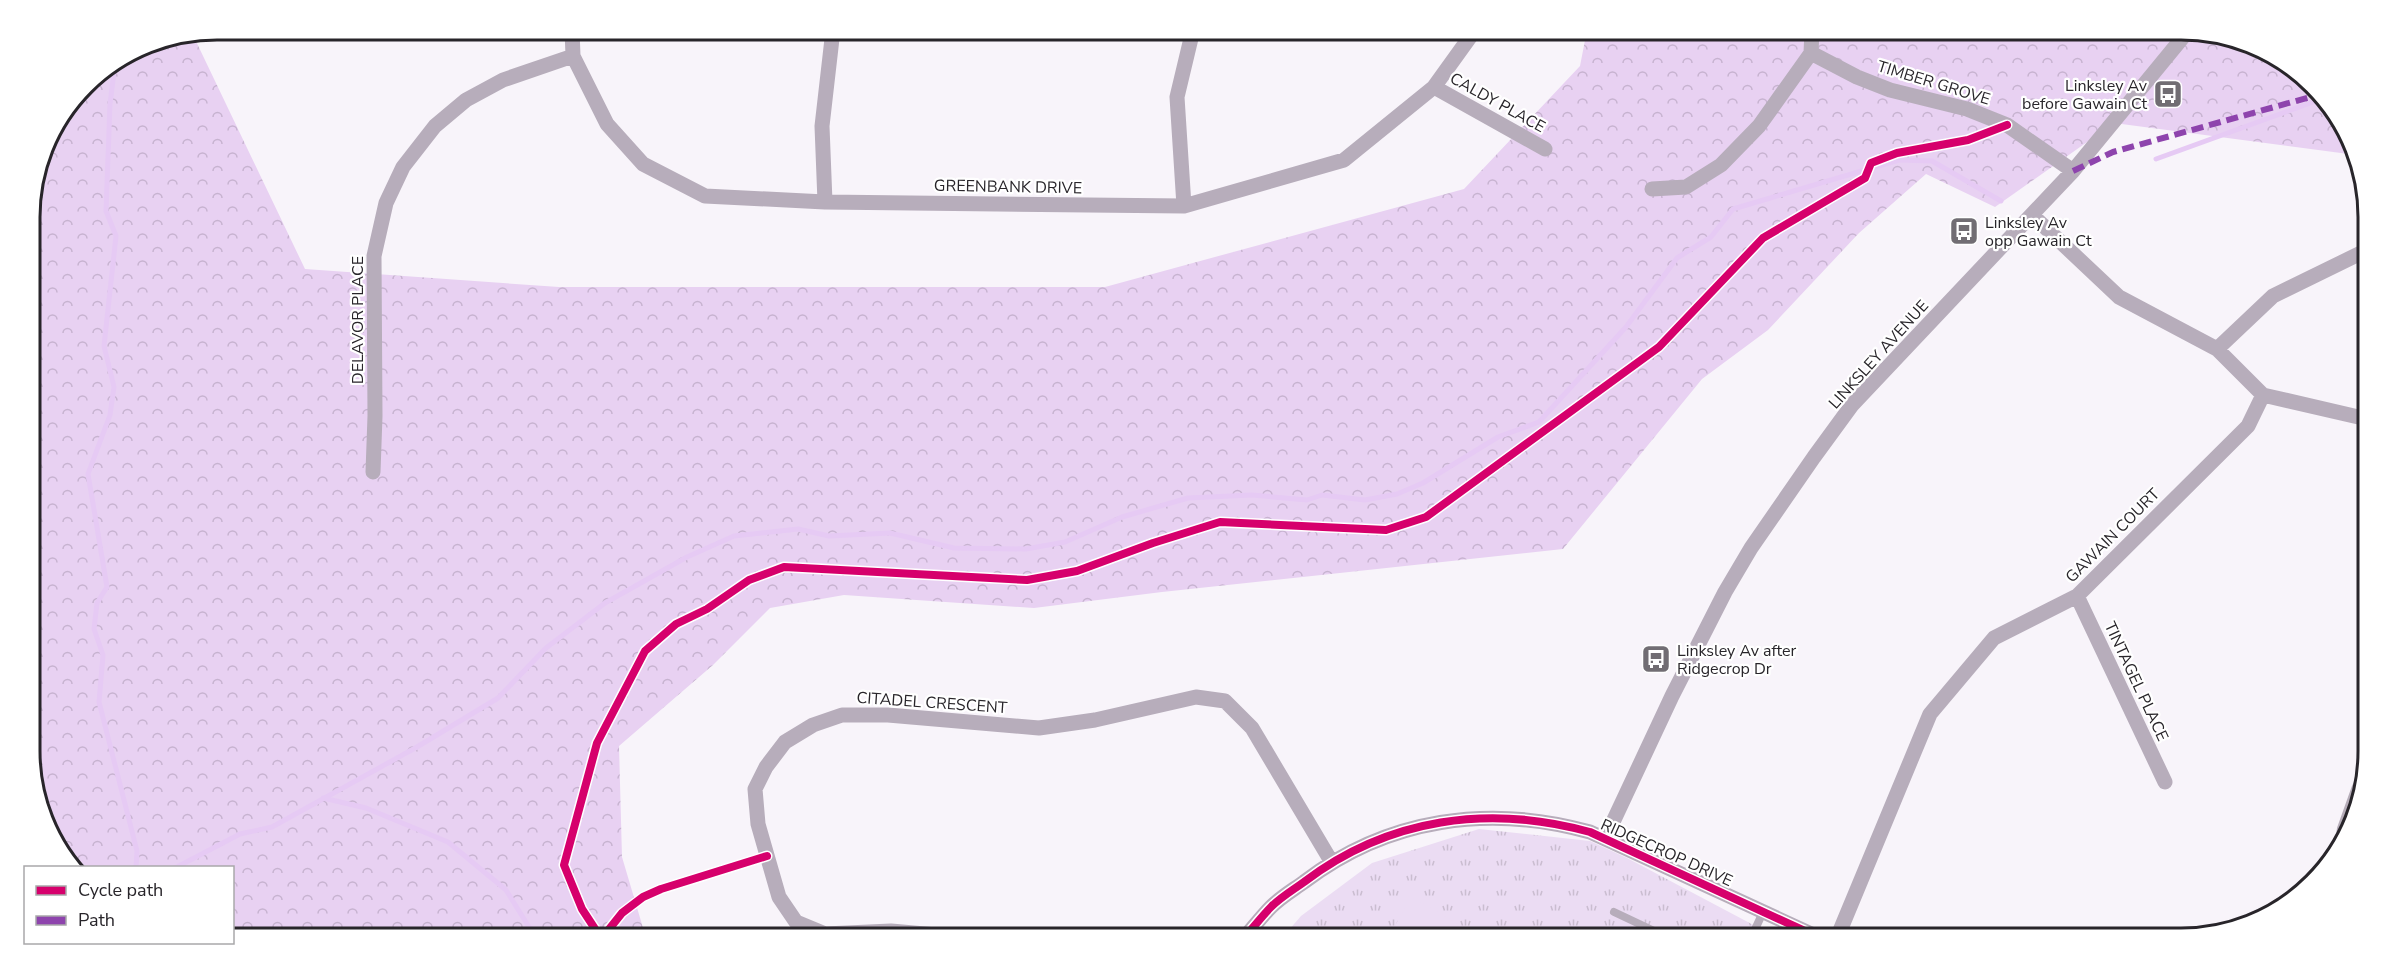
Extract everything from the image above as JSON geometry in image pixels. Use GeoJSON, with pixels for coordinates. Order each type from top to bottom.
{"type":"FeatureCollection","features":[{"type":"Feature","properties":{"kind":"street","name":"GREENBANK DRIVE"},"geometry":{"type":"LineString","coordinates":[[572,41],[573,56],[607,124],[643,164],[705,196],[825,202],[1184,206],[1344,160],[1434,87],[1468,40]]}},
{"type":"Feature","properties":{"kind":"street"},"geometry":{"type":"LineString","coordinates":[[1652,189],[1686,188],[1721,165],[1759,126],[1810,53],[1811,40]]}},
{"type":"Feature","properties":{"kind":"street","name":"LINKSLEY AVENUE"},"geometry":{"type":"LineString","coordinates":[[1605,839],[1671,696],[1725,592],[1781,504],[1852,405],[2073,171],[2181,40]]}},
{"type":"Feature","properties":{"kind":"street"},"geometry":{"type":"LineString","coordinates":[[825,202],[822,126],[832,41]]}},
{"type":"Feature","properties":{"kind":"street"},"geometry":{"type":"LineString","coordinates":[[1184,206],[1177,97],[1190,41]]}},
{"type":"Feature","properties":{"kind":"street","name":"TIMBER GROVE"},"geometry":{"type":"LineString","coordinates":[[1810,53],[1857,77],[1890,90],[1967,108],[2007,125],[2073,171]]}},
{"type":"Feature","properties":{"kind":"street","name":"DELAVOR PLACE"},"geometry":{"type":"LineString","coordinates":[[373,472],[374,256],[386,203],[404,167],[435,126],[466,100],[503,80],[573,56]]}},
{"type":"Feature","properties":{"kind":"street","name":"CALDY PLACE"},"geometry":{"type":"LineString","coordinates":[[1434,87],[1545,149]]}},
{"type":"Feature","properties":{"kind":"street"},"geometry":{"type":"LineString","coordinates":[[2032,215],[2119,297],[2217,349],[2263,395],[2358,417]]}},
{"type":"Feature","properties":{"kind":"street"},"geometry":{"type":"LineString","coordinates":[[2217,349],[2273,296],[2358,254]]}},
{"type":"Feature","properties":{"kind":"street","name":"GAWAIN COURT"},"geometry":{"type":"LineString","coordinates":[[1841,927],[1930,714],[1994,638],[2077,597],[2248,426],[2263,395]]}},
{"type":"Feature","properties":{"kind":"street","name":"TINTAGEL PLACE"},"geometry":{"type":"LineString","coordinates":[[2077,597],[2165,782]]}},
{"type":"Feature","properties":{"kind":"street","name":"CITADEL CRESCENT"},"geometry":{"type":"LineString","coordinates":[[810,928],[796,922],[779,897],[758,824],[754,789],[766,767],[785,742],[813,725],[842,715],[888,715],[1039,728],[1095,720],[1196,697],[1225,701],[1252,728],[1332,861]]}},
{"type":"Feature","properties":{"kind":"street","name":"RIDGECROP DRIVE"},"geometry":{"type":"LineString","coordinates":[[1253,927],[1272,906],[1332,861],[1383,837],[1434,823],[1484,817],[1569,826],[1605,839],[1798,927]]}},
{"type":"Feature","properties":{"kind":"lane"},"geometry":{"type":"LineString","coordinates":[[1756,927],[1764,910]]}},
{"type":"Feature","properties":{"kind":"lane"},"geometry":{"type":"LineString","coordinates":[[1614,912],[1646,927]]}},
{"type":"Feature","properties":{"kind":"green space"},"geometry":{"type":"Polygon","coordinates":[[[1585,40],[2192,41],[2237,50],[2279,70],[2321,110],[2334,129],[2345,154],[2114,123],[1995,207],[1926,174],[1859,233],[1768,330],[1702,379],[1563,549],[1034,608],[844,595],[770,608],[713,665],[619,746],[622,857],[643,928],[234,928],[234,866],[84,866],[70,849],[59,829],[44,785],[41,762],[42,195],[54,150],[70,119],[92,92],[119,70],[139,59],[161,50],[196,42],[305,269],[559,287],[1105,287],[1464,189],[1580,66],[1585,40]]]}},
{"type":"Feature","properties":{"kind":"green space"},"geometry":{"type":"Polygon","coordinates":[[[1479,829],[1590,841],[1627,858],[1758,927],[1291,927],[1301,916],[1372,863],[1479,829]]]}},
{"type":"Feature","properties":{"kind":"green space"},"geometry":{"type":"Polygon","coordinates":[[[1411,897],[1464,927],[1394,927],[1411,897]]]}},
{"type":"Feature","properties":{"kind":"waterway"},"geometry":{"type":"LineString","coordinates":[[114,74],[110,104],[106,211],[116,236],[104,346],[114,387],[110,415],[88,474],[107,587],[97,603],[94,629],[103,655],[99,702],[137,851],[136,866]]}},
{"type":"Feature","properties":{"kind":"waterway"},"geometry":{"type":"LineString","coordinates":[[2156,159],[2314,102]]}},
{"type":"Feature","properties":{"kind":"waterway"},"geometry":{"type":"LineString","coordinates":[[179,866],[240,834],[272,827],[417,747],[498,698],[546,648],[605,603],[687,557],[734,536],[798,529],[829,536],[890,533],[954,548],[1026,549],[1065,542],[1122,517],[1188,498],[1252,495],[1307,500],[1322,495],[1365,500],[1397,494],[1423,483],[1498,437],[1539,422],[1626,327],[1677,258],[1711,237],[1733,209],[1899,160],[1932,161],[2001,201]]}},
{"type":"Feature","properties":{"kind":"waterway"},"geometry":{"type":"LineString","coordinates":[[323,798],[366,808],[448,842],[506,890],[530,928]]}},
{"type":"Feature","properties":{"kind":"marked path"},"geometry":{"type":"LineString","coordinates":[[2073,171],[2113,152],[2309,97]]}},
{"type":"Feature","properties":{"kind":"cycle path"},"geometry":{"type":"LineString","coordinates":[[594,928],[582,909],[564,865],[597,743],[645,651],[676,624],[707,609],[749,580],[784,567],[1027,580],[1077,571],[1153,543],[1220,522],[1386,530],[1426,517],[1659,347],[1763,238],[1865,178],[1871,163],[1897,153],[1968,140],[2007,125]]}},
{"type":"Feature","properties":{"kind":"cycle path"},"geometry":{"type":"LineString","coordinates":[[1253,927],[1279,900],[1336,860],[1370,843],[1441,822],[1477,819],[1515,819],[1552,823],[1590,832],[1797,927]]}},
{"type":"Feature","properties":{"kind":"cycle path"},"geometry":{"type":"LineString","coordinates":[[610,928],[622,913],[643,897],[661,889],[767,856]]}},
{"type":"Feature","properties":{"kind":"place","name":"Linksley Av before Gawain Ct"},"geometry":{"type":"Point","coordinates":[2168,94]}},
{"type":"Feature","properties":{"kind":"place","name":"Linksley Av opp Gawain Ct"},"geometry":{"type":"Point","coordinates":[1964,231]}},
{"type":"Feature","properties":{"kind":"place","name":"Linksley Av after Ridgecrop Dr"},"geometry":{"type":"Point","coordinates":[1656,659]}}]}
